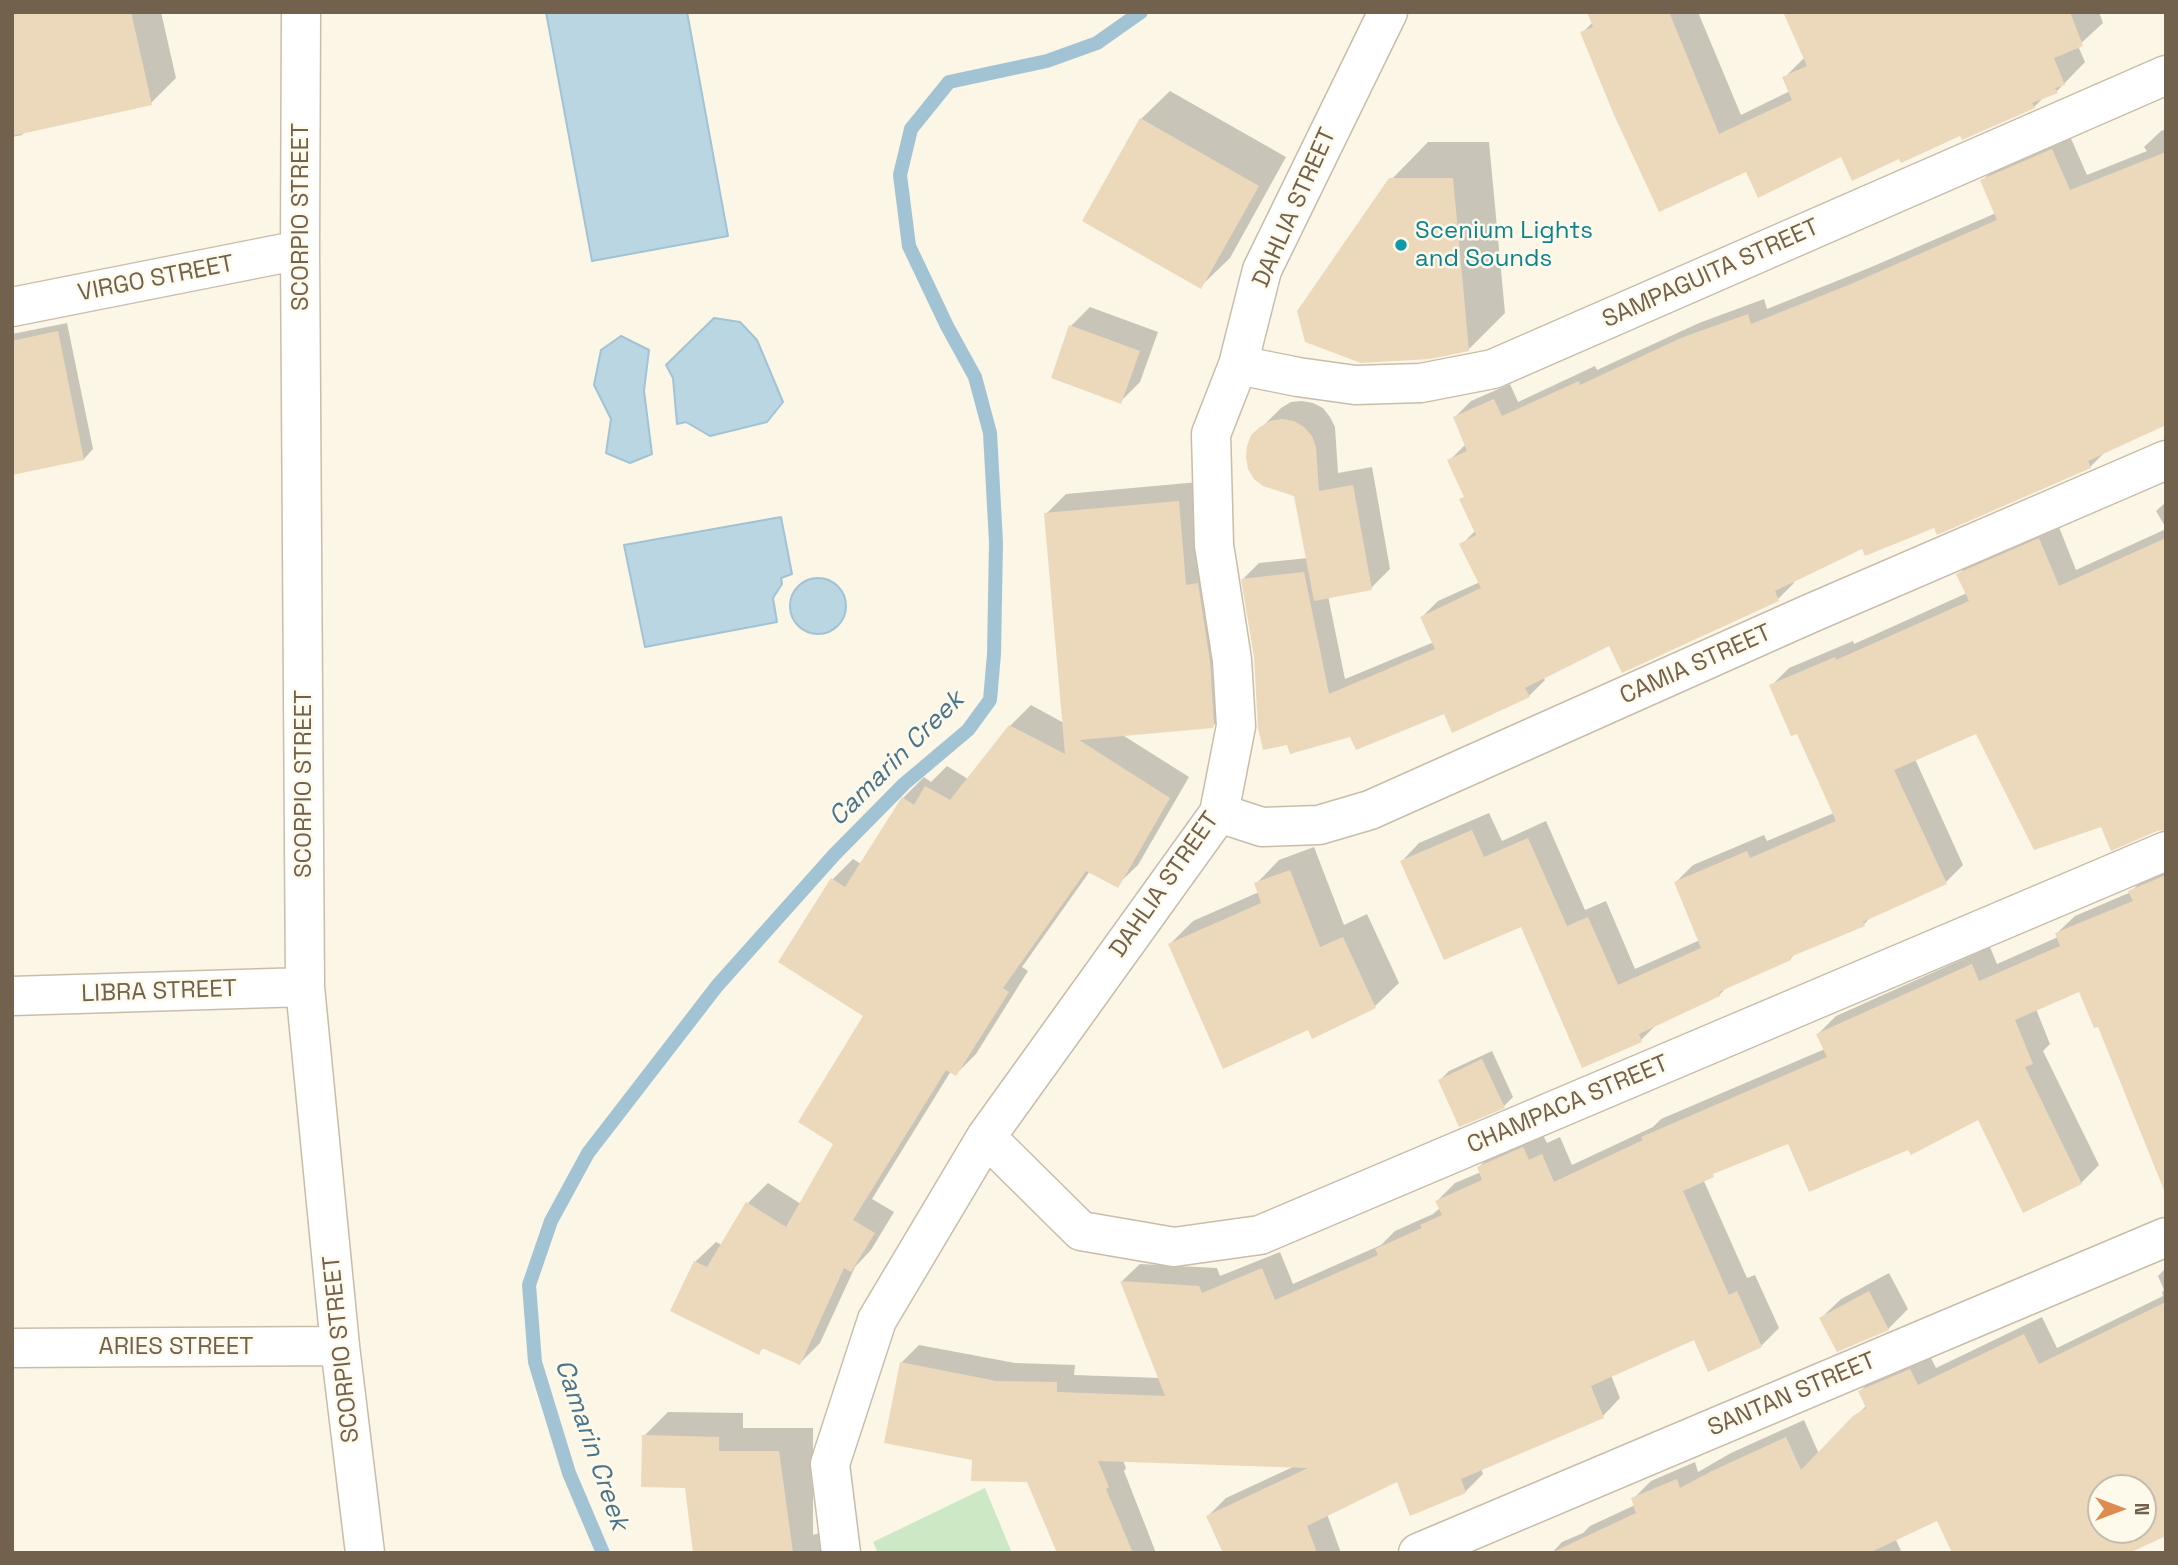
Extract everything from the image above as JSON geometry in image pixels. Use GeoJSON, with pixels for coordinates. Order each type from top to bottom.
{"type":"FeatureCollection","features":[{"type":"Feature","properties":{"kind":"street","name":"SCORPIO STREET"},"geometry":{"type":"LineString","coordinates":[[301,12],[305,987],[340,1346],[365,1553]]}},
{"type":"Feature","properties":{"kind":"street","name":"DAHLIA STREET"},"geometry":{"type":"LineString","coordinates":[[841,1553],[830,1464],[877,1320],[986,1137],[1219,813],[1236,726],[1232,660],[1214,545],[1211,434],[1238,365],[1262,270],[1388,12]]}},
{"type":"Feature","properties":{"kind":"street","name":"SAMPAGUITA STREET"},"geometry":{"type":"LineString","coordinates":[[1238,365],[1355,385],[1421,383],[1493,369],[2166,75]]}},
{"type":"Feature","properties":{"kind":"street","name":"VIRGO STREET"},"geometry":{"type":"LineString","coordinates":[[12,307],[300,250]]}},
{"type":"Feature","properties":{"kind":"street","name":"CAMIA STREET"},"geometry":{"type":"LineString","coordinates":[[1219,813],[1262,827],[1319,825],[1370,810],[1810,614],[2166,460]]}},
{"type":"Feature","properties":{"kind":"street","name":"CHAMPACA STREET"},"geometry":{"type":"LineString","coordinates":[[986,1137],[1081,1231],[1174,1247],[1260,1236],[2166,851]]}},
{"type":"Feature","properties":{"kind":"street","name":"LIBRA STREET"},"geometry":{"type":"LineString","coordinates":[[12,996],[305,987]]}},
{"type":"Feature","properties":{"kind":"street","name":"SANTAN STREET"},"geometry":{"type":"LineString","coordinates":[[1418,1553],[2166,1237]]}},
{"type":"Feature","properties":{"kind":"street","name":"ARIES STREET"},"geometry":{"type":"LineString","coordinates":[[12,1348],[340,1346]]}},
{"type":"Feature","properties":{"kind":"green space"},"geometry":{"type":"Polygon","coordinates":[[[985,1488],[1012,1553],[878,1553],[873,1542],[985,1488]]]}},
{"type":"Feature","properties":{"kind":"water"},"geometry":{"type":"Polygon","coordinates":[[[546,12],[687,12],[728,236],[592,261],[546,12]]]}},
{"type":"Feature","properties":{"kind":"water"},"geometry":{"type":"Polygon","coordinates":[[[714,318],[740,322],[757,340],[783,402],[767,422],[710,436],[686,422],[677,424],[673,378],[666,365],[714,318]]]}},
{"type":"Feature","properties":{"kind":"water"},"geometry":{"type":"Polygon","coordinates":[[[621,336],[649,350],[644,391],[652,454],[630,463],[606,453],[611,419],[594,385],[601,350],[621,336]]]}},
{"type":"Feature","properties":{"kind":"water"},"geometry":{"type":"Polygon","coordinates":[[[781,517],[792,574],[781,578],[782,584],[773,598],[777,622],[645,647],[624,545],[781,517]]]}},
{"type":"Feature","properties":{"kind":"water"},"geometry":{"type":"Polygon","coordinates":[[[818,578],[829,580],[838,586],[844,595],[844,617],[838,626],[829,632],[818,634],[807,632],[798,626],[792,617],[790,606],[792,595],[798,586],[807,580],[818,578]]]}},
{"type":"Feature","properties":{"kind":"building"},"geometry":{"type":"Polygon","coordinates":[[[12,12],[131,12],[152,105],[12,136],[12,12]]]}},
{"type":"Feature","properties":{"kind":"building"},"geometry":{"type":"Polygon","coordinates":[[[1587,12],[1669,12],[1719,134],[1792,100],[1782,77],[1807,66],[1783,12],[2070,12],[2083,46],[2054,58],[2065,85],[2055,88],[2058,93],[2032,103],[2035,108],[1962,140],[1960,136],[1901,163],[1899,159],[1852,181],[1841,157],[1758,198],[1746,172],[1659,212],[1614,115],[1580,32],[1593,27],[1587,12]]]}},
{"type":"Feature","properties":{"kind":"building"},"geometry":{"type":"Polygon","coordinates":[[[1140,118],[1259,186],[1201,289],[1082,221],[1140,118]]]}},
{"type":"Feature","properties":{"kind":"building"},"geometry":{"type":"Polygon","coordinates":[[[2052,149],[2070,190],[2166,152],[2166,425],[2088,461],[2091,468],[1937,535],[1934,528],[1865,556],[1862,549],[1775,591],[1779,601],[1622,673],[1609,646],[1525,688],[1530,697],[1452,733],[1444,714],[1356,750],[1350,737],[1290,754],[1287,745],[1263,750],[1258,728],[1254,657],[1241,579],[1304,572],[1329,694],[1435,649],[1420,617],[1481,588],[1459,544],[1476,535],[1459,499],[1464,497],[1447,460],[1467,451],[1453,417],[1494,399],[1502,416],[1579,381],[1580,385],[1681,338],[1748,314],[1751,324],[1997,220],[1980,180],[2052,149]]]}},
{"type":"Feature","properties":{"kind":"building","name":"Scenium Lights and Sounds"},"geometry":{"type":"Polygon","coordinates":[[[1389,178],[1453,178],[1469,351],[1430,359],[1361,363],[1305,342],[1297,311],[1389,178]]]}},
{"type":"Feature","properties":{"kind":"building"},"geometry":{"type":"Polygon","coordinates":[[[1069,325],[1140,351],[1121,404],[1051,378],[1069,325]]]}},
{"type":"Feature","properties":{"kind":"building"},"geometry":{"type":"Polygon","coordinates":[[[58,331],[84,460],[12,475],[12,341],[58,331]]]}},
{"type":"Feature","properties":{"kind":"building"},"geometry":{"type":"Polygon","coordinates":[[[1270,421],[1294,421],[1312,436],[1316,447],[1319,491],[1353,485],[1372,590],[1314,601],[1294,496],[1263,486],[1254,479],[1248,469],[1246,457],[1251,435],[1270,421]]]}},
{"type":"Feature","properties":{"kind":"building"},"geometry":{"type":"Polygon","coordinates":[[[1179,501],[1186,585],[1198,583],[1210,662],[1214,725],[1213,728],[1079,740],[1170,798],[1118,888],[1086,871],[1003,988],[1009,992],[956,1076],[946,1070],[853,1220],[875,1233],[851,1272],[844,1268],[800,1365],[762,1348],[759,1355],[670,1311],[694,1261],[707,1267],[746,1202],[786,1227],[833,1144],[798,1122],[863,1016],[778,962],[831,878],[845,887],[902,797],[914,805],[925,786],[950,800],[1009,725],[1065,754],[1044,513],[1179,501]]]}},
{"type":"Feature","properties":{"kind":"building"},"geometry":{"type":"Polygon","coordinates":[[[2039,538],[2059,586],[2166,538],[2166,830],[2157,831],[2111,851],[2101,827],[2034,850],[1976,734],[1894,770],[1947,884],[1863,922],[1865,926],[1790,957],[1791,960],[1719,992],[1720,996],[1639,1034],[1642,1042],[1582,1068],[1521,927],[1444,960],[1400,861],[1472,830],[1484,857],[1528,838],[1567,926],[1588,917],[1618,985],[1701,948],[1674,882],[1747,851],[1750,858],[1836,821],[1797,734],[1791,736],[1769,685],[1835,657],[1836,660],[1969,601],[1956,574],[2039,538]]]}},
{"type":"Feature","properties":{"kind":"building"},"geometry":{"type":"Polygon","coordinates":[[[1290,870],[1320,947],[1343,937],[1376,1008],[1312,1039],[1308,1030],[1223,1069],[1168,944],[1261,903],[1254,883],[1290,870]]]}},
{"type":"Feature","properties":{"kind":"building"},"geometry":{"type":"Polygon","coordinates":[[[2166,875],[2166,1190],[2098,1027],[2094,1028],[2079,992],[2015,1020],[2033,1064],[2025,1067],[2082,1184],[2023,1213],[1978,1120],[1911,1155],[1908,1150],[1809,1192],[1788,1144],[1713,1174],[1714,1177],[1683,1191],[1729,1295],[1737,1291],[1762,1347],[1708,1372],[1694,1340],[1591,1386],[1604,1418],[1461,1479],[1466,1493],[1410,1516],[1397,1482],[1307,1526],[1317,1553],[1223,1553],[1206,1516],[1308,1468],[1098,1461],[1109,1487],[1106,1489],[1133,1553],[1057,1553],[1027,1482],[971,1481],[972,1460],[884,1443],[900,1362],[996,1381],[1057,1382],[1057,1392],[1165,1396],[1120,1281],[1199,1286],[1202,1293],[1262,1268],[1275,1300],[1378,1255],[1375,1249],[1422,1228],[1420,1225],[1442,1215],[1435,1201],[1482,1180],[1477,1167],[1523,1147],[1529,1160],[1542,1154],[1554,1182],[1643,1140],[1641,1137],[1827,1057],[1816,1034],[1972,964],[1979,981],[2060,946],[2055,933],[2133,901],[2128,891],[2166,875]]]}},
{"type":"Feature","properties":{"kind":"building"},"geometry":{"type":"Polygon","coordinates":[[[1482,1059],[1505,1108],[1459,1127],[1438,1080],[1482,1059]]]}},
{"type":"Feature","properties":{"kind":"building"},"geometry":{"type":"Polygon","coordinates":[[[1869,1291],[1889,1330],[1837,1352],[1819,1318],[1869,1291]]]}},
{"type":"Feature","properties":{"kind":"building"},"geometry":{"type":"Polygon","coordinates":[[[2166,1302],[2166,1536],[2157,1540],[2157,1474],[2087,1474],[2087,1544],[2149,1544],[2129,1553],[1952,1553],[1937,1521],[1869,1553],[1551,1553],[1636,1513],[1631,1498],[1677,1479],[1680,1488],[1786,1437],[1801,1470],[1853,1416],[1866,1408],[1858,1391],[1910,1369],[1918,1385],[2024,1334],[2039,1364],[2166,1302]]]}},
{"type":"Feature","properties":{"kind":"building"},"geometry":{"type":"Polygon","coordinates":[[[642,1435],[719,1437],[719,1451],[779,1451],[793,1553],[693,1553],[685,1488],[641,1487],[642,1435]]]}},
{"type":"Feature","properties":{"kind":"waterway","name":"Camarin Creek"},"geometry":{"type":"LineString","coordinates":[[603,1553],[569,1473],[535,1362],[529,1285],[551,1221],[588,1153],[717,986],[834,855],[904,784],[968,730],[990,700],[994,654],[996,542],[990,433],[975,377],[909,246],[900,175],[911,129],[949,82],[1047,61],[1097,43],[1141,12]]}},
{"type":"Feature","properties":{"kind":"place","name":"Scenium Lights and Sounds"},"geometry":{"type":"Point","coordinates":[1401,245]}}]}
